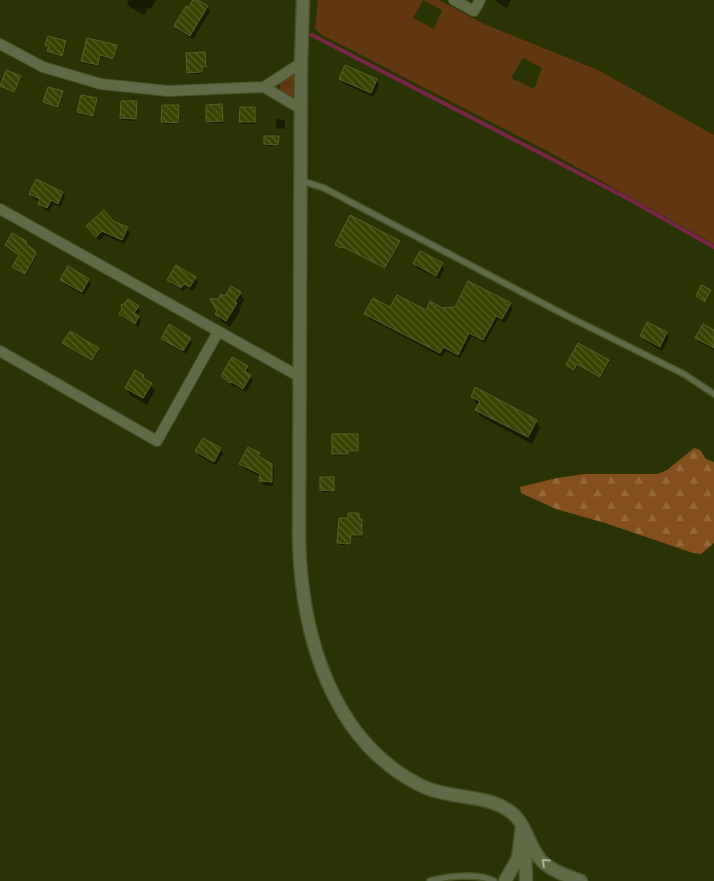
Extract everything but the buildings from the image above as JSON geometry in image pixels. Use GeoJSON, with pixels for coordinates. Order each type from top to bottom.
{"type":"FeatureCollection","features":[{"type":"Feature","properties":{"kind":"street"},"geometry":{"type":"LineString","coordinates":[[303,0],[301,63],[302,181],[299,522],[302,593],[314,647],[343,712],[381,758],[427,788],[502,806],[513,813],[541,860],[552,869],[581,881]]}},
{"type":"Feature","properties":{"kind":"street"},"geometry":{"type":"LineString","coordinates":[[454,0],[474,11],[480,0]]}},
{"type":"Feature","properties":{"kind":"street"},"geometry":{"type":"LineString","coordinates":[[0,44],[43,67],[101,84],[168,91],[264,87],[301,63]]}},
{"type":"Feature","properties":{"kind":"street"},"geometry":{"type":"LineString","coordinates":[[264,87],[301,110]]}},
{"type":"Feature","properties":{"kind":"street"},"geometry":{"type":"LineString","coordinates":[[0,209],[300,377]]}},
{"type":"Feature","properties":{"kind":"street"},"geometry":{"type":"LineString","coordinates":[[0,351],[157,441],[218,332]]}},
{"type":"Feature","properties":{"kind":"street"},"geometry":{"type":"LineString","coordinates":[[505,881],[518,858],[522,827]]}},
{"type":"Feature","properties":{"kind":"street"},"geometry":{"type":"LineString","coordinates":[[522,827],[526,846],[526,881]]}},
{"type":"Feature","properties":{"kind":"lane"},"geometry":{"type":"LineString","coordinates":[[302,181],[333,193],[567,316],[684,374],[714,394]]}},
{"type":"Feature","properties":{"kind":"lane"},"geometry":{"type":"LineString","coordinates":[[709,390],[714,386]]}},
{"type":"Feature","properties":{"kind":"lane"},"geometry":{"type":"LineString","coordinates":[[430,881],[446,877],[484,877],[494,881]]}},
{"type":"Feature","properties":{"kind":"shaded area"},"geometry":{"type":"Polygon","coordinates":[[[318,0],[423,0],[439,0],[484,24],[598,70],[714,135],[714,244],[553,154],[322,35],[315,28],[318,0]],[[423,0],[413,18],[434,29],[442,10],[423,0]],[[523,58],[511,78],[534,89],[542,68],[523,58]]]}},
{"type":"Feature","properties":{"kind":"shaded area"},"geometry":{"type":"Polygon","coordinates":[[[292,72],[295,74],[294,100],[281,92],[279,83],[292,72]]]}},
{"type":"Feature","properties":{"kind":"green space"},"geometry":{"type":"Polygon","coordinates":[[[694,448],[700,450],[706,459],[714,462],[714,543],[701,554],[556,509],[521,493],[520,487],[557,478],[585,474],[658,474],[667,470],[694,448]]]}},
{"type":"Feature","properties":{"kind":"waterway"},"geometry":{"type":"LineString","coordinates":[[312,35],[627,198],[714,247]]}}]}
